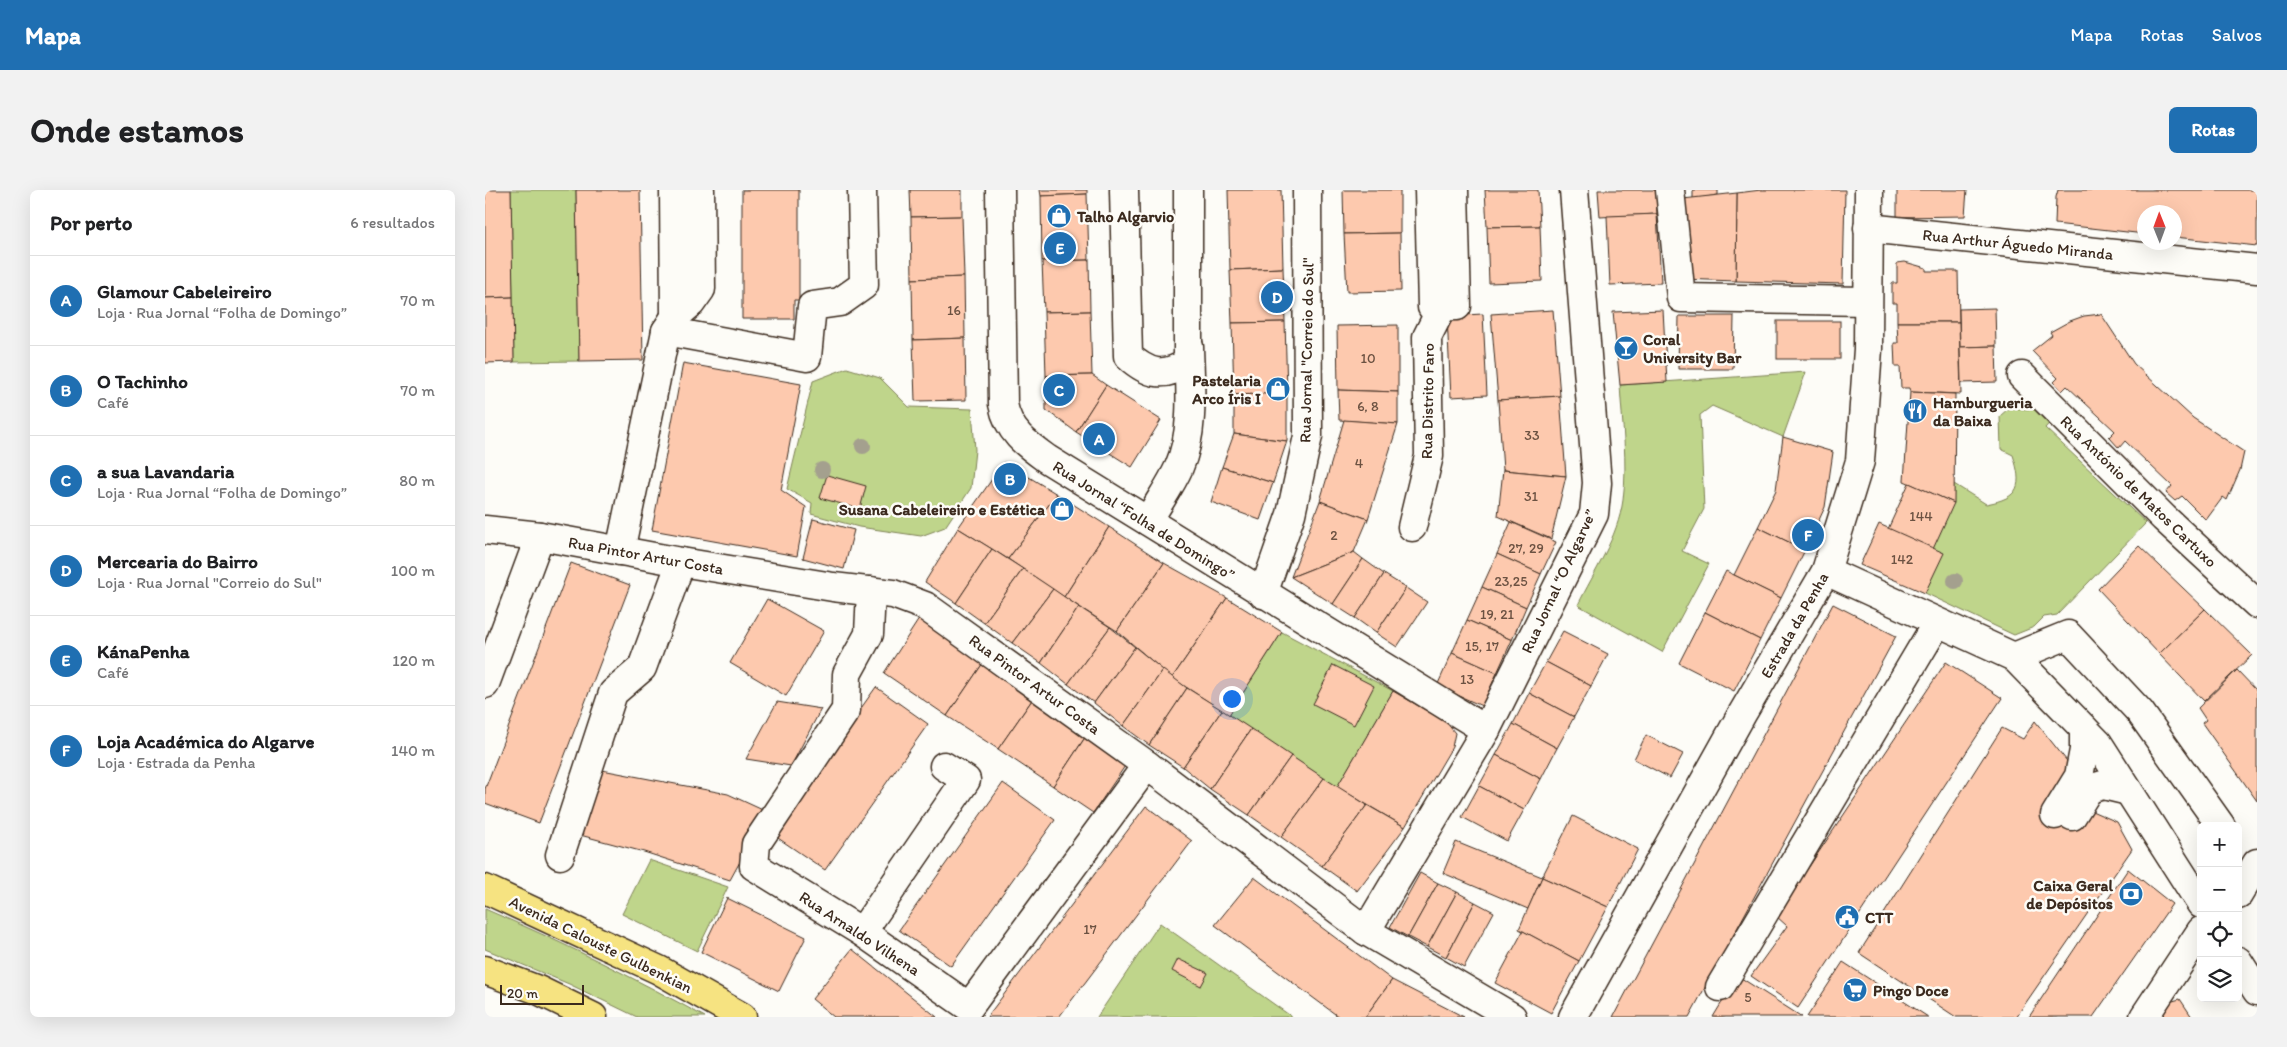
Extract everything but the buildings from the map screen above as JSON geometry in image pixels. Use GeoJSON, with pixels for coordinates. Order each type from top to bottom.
{"type":"FeatureCollection","features":[{"type":"Feature","properties":{"kind":"main road","name":"Avenida Calouste Gulbenkian"},"geometry":{"type":"LineString","coordinates":[[485,889],[659,970],[742,1017]]}},
{"type":"Feature","properties":{"kind":"main road"},"geometry":{"type":"LineString","coordinates":[[485,970],[538,990],[593,1017]]}},
{"type":"Feature","properties":{"kind":"street"},"geometry":{"type":"LineString","coordinates":[[620,551],[670,324],[674,190]]}},
{"type":"Feature","properties":{"kind":"street"},"geometry":{"type":"LineString","coordinates":[[670,324],[691,303],[701,289],[700,190]]}},
{"type":"Feature","properties":{"kind":"street"},"geometry":{"type":"LineString","coordinates":[[670,324],[807,357],[813,306],[840,302],[865,285],[862,190]]}},
{"type":"Feature","properties":{"kind":"street","name":"Rua Jornal “Folha de Domingo”"},"geometry":{"type":"LineString","coordinates":[[1000,190],[1003,404],[1007,421],[1026,444],[1263,594],[1486,730]]}},
{"type":"Feature","properties":{"kind":"street"},"geometry":{"type":"LineString","coordinates":[[1124,190],[1128,356],[1140,367],[1170,387],[1191,410]]}},
{"type":"Feature","properties":{"kind":"street"},"geometry":{"type":"LineString","coordinates":[[1148,521],[1179,466],[1187,441],[1191,410],[1188,190]]}},
{"type":"Feature","properties":{"kind":"street","name":"Rua Jornal \"Correio do Sul\""},"geometry":{"type":"LineString","coordinates":[[1263,594],[1291,514],[1307,436],[1307,190]]}},
{"type":"Feature","properties":{"kind":"street"},"geometry":{"type":"LineString","coordinates":[[1429,190],[1444,307]]}},
{"type":"Feature","properties":{"kind":"street"},"geometry":{"type":"LineString","coordinates":[[1444,307],[1454,190]]}},
{"type":"Feature","properties":{"kind":"street","name":"Rua Jornal “O Algarve”"},"geometry":{"type":"LineString","coordinates":[[1366,931],[1486,730],[1594,514],[1597,483],[1574,190]]}},
{"type":"Feature","properties":{"kind":"street"},"geometry":{"type":"LineString","coordinates":[[1670,190],[1681,298],[1867,301]]}},
{"type":"Feature","properties":{"kind":"street","name":"Estrada da Penha"},"geometry":{"type":"LineString","coordinates":[[1573,1017],[1742,714],[1826,571],[1860,461],[1868,349],[1869,190]]}},
{"type":"Feature","properties":{"kind":"street","name":"Rua Arthur Águedo Miranda"},"geometry":{"type":"LineString","coordinates":[[1869,228],[2257,269]]}},
{"type":"Feature","properties":{"kind":"street","name":"Rua Distrito Faro"},"geometry":{"type":"LineString","coordinates":[[1413,527],[1429,456],[1427,337],[1444,307]]}},
{"type":"Feature","properties":{"kind":"street"},"geometry":{"type":"LineString","coordinates":[[1140,367],[1161,374],[1176,370],[1188,362],[1189,340]]}},
{"type":"Feature","properties":{"kind":"street","name":"Rua António de Matos Cartuxo"},"geometry":{"type":"LineString","coordinates":[[2022,376],[2164,518],[2257,604]]}},
{"type":"Feature","properties":{"kind":"street","name":"Rua Pintor Artur Costa"},"geometry":{"type":"LineString","coordinates":[[485,530],[540,536],[681,562],[893,594],[925,606],[1147,765],[1366,931],[1512,1017]]}},
{"type":"Feature","properties":{"kind":"street"},"geometry":{"type":"LineString","coordinates":[[485,684],[540,536]]}},
{"type":"Feature","properties":{"kind":"street"},"geometry":{"type":"LineString","coordinates":[[560,855],[613,693],[642,668],[681,562]]}},
{"type":"Feature","properties":{"kind":"street"},"geometry":{"type":"LineString","coordinates":[[1826,571],[2014,658],[2098,743],[2102,775],[2197,899]]}},
{"type":"Feature","properties":{"kind":"street","name":"Rua Arnaldo Vilhena"},"geometry":{"type":"LineString","coordinates":[[871,591],[869,634],[847,674],[846,710],[756,844],[754,866],[862,932],[969,1007],[1147,765]]}},
{"type":"Feature","properties":{"kind":"street"},"geometry":{"type":"LineString","coordinates":[[1720,987],[1937,623]]}},
{"type":"Feature","properties":{"kind":"street"},"geometry":{"type":"LineString","coordinates":[[2014,658],[2069,635],[2140,712],[2218,822]]}},
{"type":"Feature","properties":{"kind":"street"},"geometry":{"type":"LineString","coordinates":[[862,932],[966,780],[944,766]]}},
{"type":"Feature","properties":{"kind":"street"},"geometry":{"type":"LineString","coordinates":[[2061,819],[2102,775]]}},
{"type":"Feature","properties":{"kind":"street"},"geometry":{"type":"LineString","coordinates":[[2242,883],[2249,861]]}},
{"type":"Feature","properties":{"kind":"street"},"geometry":{"type":"LineString","coordinates":[[2144,1017],[2197,937]]}},
{"type":"Feature","properties":{"kind":"street"},"geometry":{"type":"LineString","coordinates":[[2242,968],[2257,991]]}},
{"type":"Feature","properties":{"kind":"green space"},"geometry":{"type":"Polygon","coordinates":[[[511,190],[576,190],[579,361],[514,362],[511,190]]]}},
{"type":"Feature","properties":{"kind":"green space"},"geometry":{"type":"Polygon","coordinates":[[[847,368],[880,378],[909,407],[972,409],[975,450],[971,488],[945,527],[921,536],[859,527],[811,514],[812,503],[787,489],[813,381],[847,368]]]}},
{"type":"Feature","properties":{"kind":"green space"},"geometry":{"type":"Polygon","coordinates":[[[1806,372],[1783,437],[1712,406],[1700,415],[1704,509],[1682,551],[1709,564],[1662,652],[1578,605],[1611,541],[1623,500],[1625,457],[1620,385],[1806,372]]]}},
{"type":"Feature","properties":{"kind":"green space"},"geometry":{"type":"Polygon","coordinates":[[[2009,408],[2044,410],[2054,418],[2045,428],[2146,523],[2057,615],[2044,617],[2034,627],[2014,635],[1925,593],[1933,549],[1954,484],[1986,504],[2006,498],[2016,489],[2018,475],[2013,455],[2001,449],[2000,416],[2009,408]]]}},
{"type":"Feature","properties":{"kind":"green space"},"geometry":{"type":"Polygon","coordinates":[[[1282,632],[1393,691],[1337,787],[1229,715],[1282,632]]]}},
{"type":"Feature","properties":{"kind":"green space"},"geometry":{"type":"Polygon","coordinates":[[[649,860],[728,887],[697,951],[622,914],[649,860]]]}},
{"type":"Feature","properties":{"kind":"green space"},"geometry":{"type":"Polygon","coordinates":[[[485,909],[596,960],[705,1017],[637,1017],[569,984],[485,949],[485,909]]]}},
{"type":"Feature","properties":{"kind":"green space"},"geometry":{"type":"Polygon","coordinates":[[[1160,923],[1292,1017],[1097,1017],[1160,923]]]}},
{"type":"Feature","properties":{"kind":"place","name":"Talho Algarvio"},"geometry":{"type":"Point","coordinates":[1059,216]}},
{"type":"Feature","properties":{"kind":"place","name":"KánaPenha"},"geometry":{"type":"Point","coordinates":[1060,248]}},
{"type":"Feature","properties":{"kind":"place","name":"Mercearia do Bairro"},"geometry":{"type":"Point","coordinates":[1277,297]}},
{"type":"Feature","properties":{"kind":"place","name":"Coral University Bar"},"geometry":{"type":"Point","coordinates":[1626,348]}},
{"type":"Feature","properties":{"kind":"place","name":"Pastelaria Arco Íris I"},"geometry":{"type":"Point","coordinates":[1278,389]}},
{"type":"Feature","properties":{"kind":"place","name":"a sua Lavandaria"},"geometry":{"type":"Point","coordinates":[1059,390]}},
{"type":"Feature","properties":{"kind":"place","name":"Hamburgueria da Baixa"},"geometry":{"type":"Point","coordinates":[1915,411]}},
{"type":"Feature","properties":{"kind":"place","name":"Glamour Cabeleireiro"},"geometry":{"type":"Point","coordinates":[1099,439]}},
{"type":"Feature","properties":{"kind":"place","name":"O Tachinho"},"geometry":{"type":"Point","coordinates":[1010,479]}},
{"type":"Feature","properties":{"kind":"place","name":"Susana Cabeleireiro e Estética"},"geometry":{"type":"Point","coordinates":[1062,509]}},
{"type":"Feature","properties":{"kind":"place","name":"Loja Académica do Algarve"},"geometry":{"type":"Point","coordinates":[1808,535]}},
{"type":"Feature","properties":{"kind":"place","name":"Caixa Geral de Depósitos"},"geometry":{"type":"Point","coordinates":[2131,894]}},
{"type":"Feature","properties":{"kind":"place","name":"CTT"},"geometry":{"type":"Point","coordinates":[1847,917]}},
{"type":"Feature","properties":{"kind":"place","name":"Pingo Doce"},"geometry":{"type":"Point","coordinates":[1855,990]}}]}
